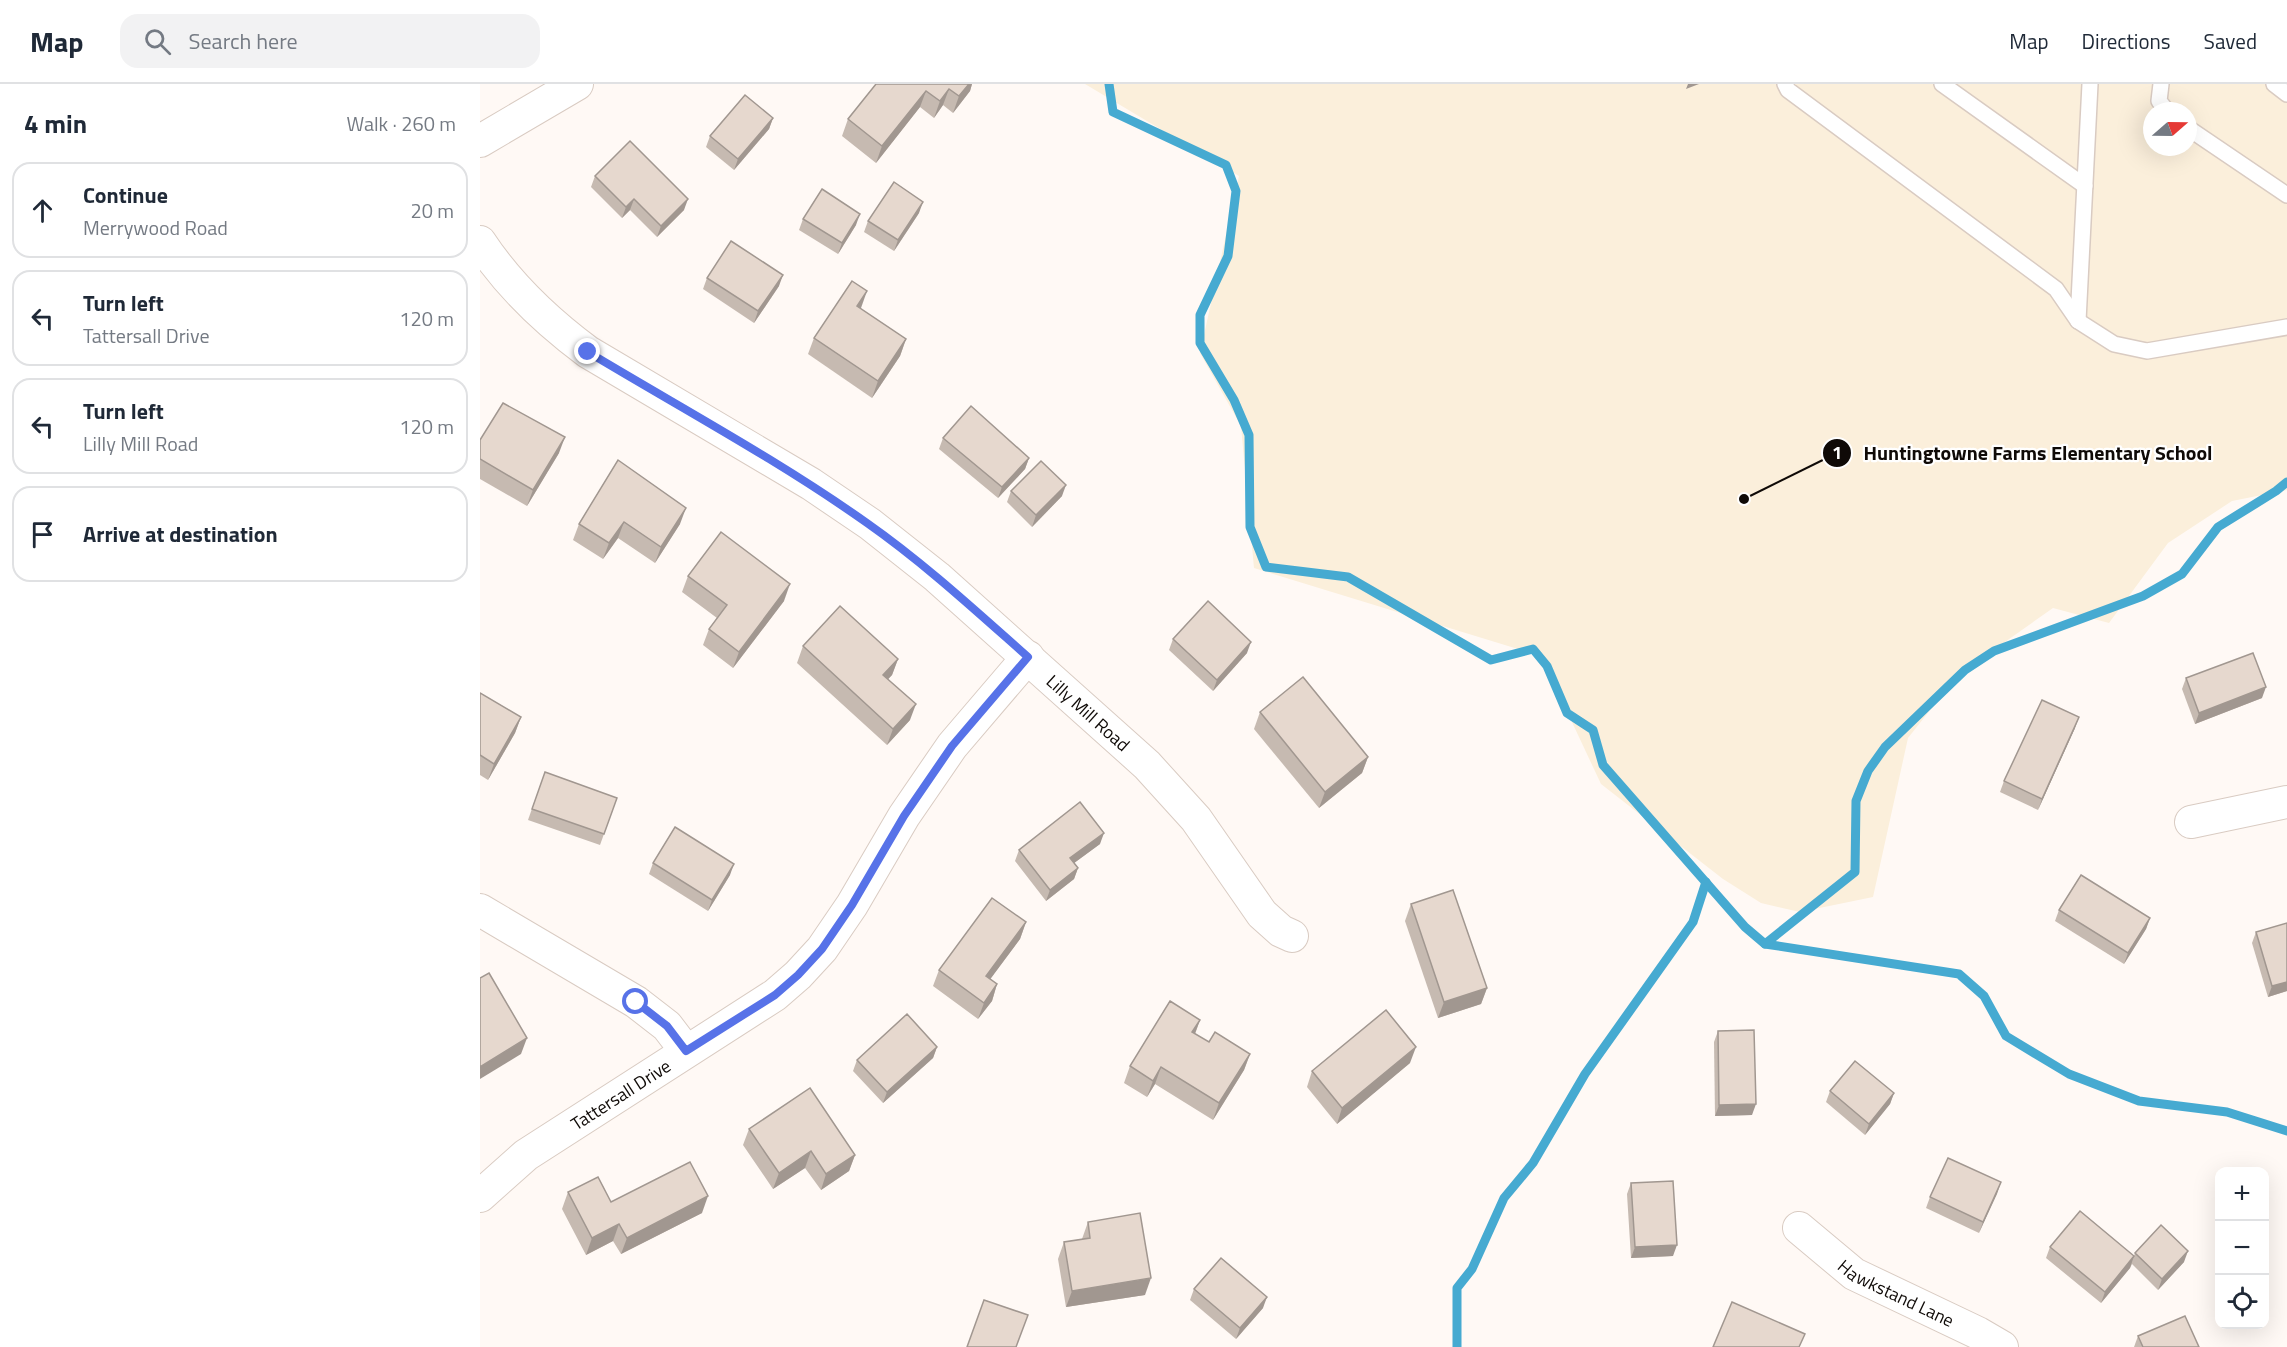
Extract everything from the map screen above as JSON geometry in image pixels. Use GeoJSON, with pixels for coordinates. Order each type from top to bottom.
{"type":"FeatureCollection","features":[{"type":"Feature","properties":{"kind":"street"},"geometry":{"type":"LineString","coordinates":[[480,141],[577,84]]}},
{"type":"Feature","properties":{"kind":"street","name":"Lilly Mill Road"},"geometry":{"type":"LineString","coordinates":[[480,242],[524,298],[588,352],[811,484],[870,524],[936,577],[1147,765],[1196,819],[1262,914],[1281,931],[1292,936]]}},
{"type":"Feature","properties":{"kind":"street","name":"Tattersall Drive"},"geometry":{"type":"LineString","coordinates":[[480,1196],[526,1155],[775,995],[798,975],[822,949],[852,905],[904,816],[952,746],[1028,657]]}},
{"type":"Feature","properties":{"kind":"street"},"geometry":{"type":"LineString","coordinates":[[2191,822],[2287,802]]}},
{"type":"Feature","properties":{"kind":"street"},"geometry":{"type":"LineString","coordinates":[[480,910],[636,1002],[662,1021],[686,1051]]}},
{"type":"Feature","properties":{"kind":"street","name":"Hawkstand Lane"},"geometry":{"type":"LineString","coordinates":[[1799,1228],[1854,1274],[1978,1333],[2002,1347]]}},
{"type":"Feature","properties":{"kind":"lane"},"geometry":{"type":"LineString","coordinates":[[1785,84],[1788,90],[2056,289],[2078,321],[2114,344],[2147,351],[2287,327]]}},
{"type":"Feature","properties":{"kind":"lane"},"geometry":{"type":"LineString","coordinates":[[1942,84],[2085,186]]}},
{"type":"Feature","properties":{"kind":"lane"},"geometry":{"type":"LineString","coordinates":[[2078,321],[2090,84]]}},
{"type":"Feature","properties":{"kind":"lane"},"geometry":{"type":"LineString","coordinates":[[2160,102],[2161,84]]}},
{"type":"Feature","properties":{"kind":"lane"},"geometry":{"type":"LineString","coordinates":[[2274,84],[2287,94]]}},
{"type":"Feature","properties":{"kind":"lane"},"geometry":{"type":"LineString","coordinates":[[2197,134],[2287,195]]}},
{"type":"Feature","properties":{"kind":"shaded area"},"geometry":{"type":"Polygon","coordinates":[[[1085,84],[2287,84],[2287,490],[2232,501],[2168,543],[2109,623],[2053,608],[1958,675],[1908,738],[1873,897],[1800,912],[1761,903],[1723,879],[1601,784],[1541,656],[1254,568],[1241,426],[1200,353],[1239,176],[1085,84]]]}},
{"type":"Feature","properties":{"kind":"building"},"geometry":{"type":"Polygon","coordinates":[[[876,84],[969,84],[959,96],[949,89],[940,101],[926,91],[882,146],[848,119],[876,84]]]}},
{"type":"Feature","properties":{"kind":"building"},"geometry":{"type":"Polygon","coordinates":[[[745,95],[773,118],[738,159],[710,136],[745,95]]]}},
{"type":"Feature","properties":{"kind":"building"},"geometry":{"type":"Polygon","coordinates":[[[630,141],[688,199],[661,226],[634,199],[626,207],[595,176],[630,141]]]}},
{"type":"Feature","properties":{"kind":"building"},"geometry":{"type":"Polygon","coordinates":[[[894,182],[923,202],[898,240],[868,221],[894,182]]]}},
{"type":"Feature","properties":{"kind":"building"},"geometry":{"type":"Polygon","coordinates":[[[822,189],[860,214],[842,243],[803,219],[822,189]]]}},
{"type":"Feature","properties":{"kind":"building"},"geometry":{"type":"Polygon","coordinates":[[[731,241],[783,275],[758,311],[707,278],[731,241]]]}},
{"type":"Feature","properties":{"kind":"building"},"geometry":{"type":"Polygon","coordinates":[[[852,281],[867,291],[857,306],[906,339],[878,381],[814,338],[852,281]]]}},
{"type":"Feature","properties":{"kind":"building"},"geometry":{"type":"Polygon","coordinates":[[[503,403],[565,437],[533,490],[480,459],[480,440],[503,403]]]}},
{"type":"Feature","properties":{"kind":"building"},"geometry":{"type":"Polygon","coordinates":[[[971,406],[1029,458],[1002,487],[943,438],[971,406]]]}},
{"type":"Feature","properties":{"kind":"building"},"geometry":{"type":"Polygon","coordinates":[[[618,460],[686,508],[661,547],[624,522],[609,543],[579,524],[618,460]]]}},
{"type":"Feature","properties":{"kind":"building"},"geometry":{"type":"Polygon","coordinates":[[[1041,461],[1066,485],[1036,515],[1011,491],[1041,461]]]}},
{"type":"Feature","properties":{"kind":"building"},"geometry":{"type":"Polygon","coordinates":[[[721,532],[790,584],[739,652],[709,629],[727,605],[688,576],[721,532]]]}},
{"type":"Feature","properties":{"kind":"building"},"geometry":{"type":"Polygon","coordinates":[[[1208,601],[1251,642],[1217,680],[1173,639],[1208,601]]]}},
{"type":"Feature","properties":{"kind":"building"},"geometry":{"type":"Polygon","coordinates":[[[840,606],[898,659],[883,675],[916,704],[893,729],[803,646],[840,606]]]}},
{"type":"Feature","properties":{"kind":"building"},"geometry":{"type":"Polygon","coordinates":[[[2253,653],[2266,687],[2199,713],[2186,678],[2253,653]]]}},
{"type":"Feature","properties":{"kind":"building"},"geometry":{"type":"Polygon","coordinates":[[[1303,677],[1368,757],[1325,792],[1260,712],[1303,677]]]}},
{"type":"Feature","properties":{"kind":"building"},"geometry":{"type":"Polygon","coordinates":[[[480,693],[521,717],[494,764],[480,755],[480,693]]]}},
{"type":"Feature","properties":{"kind":"building"},"geometry":{"type":"Polygon","coordinates":[[[2042,700],[2079,717],[2042,799],[2004,781],[2042,700]]]}},
{"type":"Feature","properties":{"kind":"building"},"geometry":{"type":"Polygon","coordinates":[[[545,772],[617,798],[604,834],[532,809],[545,772]]]}},
{"type":"Feature","properties":{"kind":"building"},"geometry":{"type":"Polygon","coordinates":[[[1080,802],[1104,833],[1070,858],[1078,868],[1050,890],[1019,850],[1080,802]]]}},
{"type":"Feature","properties":{"kind":"building"},"geometry":{"type":"Polygon","coordinates":[[[675,827],[734,864],[712,900],[653,863],[675,827]]]}},
{"type":"Feature","properties":{"kind":"building"},"geometry":{"type":"Polygon","coordinates":[[[2081,875],[2150,918],[2128,953],[2059,910],[2081,875]]]}},
{"type":"Feature","properties":{"kind":"building"},"geometry":{"type":"Polygon","coordinates":[[[1453,890],[1487,988],[1444,1002],[1411,904],[1453,890]]]}},
{"type":"Feature","properties":{"kind":"building"},"geometry":{"type":"Polygon","coordinates":[[[992,898],[1026,922],[986,976],[997,984],[984,1003],[939,970],[992,898]]]}},
{"type":"Feature","properties":{"kind":"building"},"geometry":{"type":"Polygon","coordinates":[[[2287,923],[2287,982],[2272,986],[2256,932],[2287,923]]]}},
{"type":"Feature","properties":{"kind":"building"},"geometry":{"type":"Polygon","coordinates":[[[489,973],[527,1038],[480,1067],[480,978],[489,973]]]}},
{"type":"Feature","properties":{"kind":"building"},"geometry":{"type":"Polygon","coordinates":[[[1170,1001],[1200,1020],[1192,1032],[1209,1042],[1215,1032],[1250,1054],[1219,1103],[1161,1067],[1153,1081],[1130,1066],[1170,1001]]]}},
{"type":"Feature","properties":{"kind":"building"},"geometry":{"type":"Polygon","coordinates":[[[1386,1010],[1416,1047],[1342,1108],[1312,1071],[1386,1010]]]}},
{"type":"Feature","properties":{"kind":"building"},"geometry":{"type":"Polygon","coordinates":[[[907,1014],[937,1047],[887,1092],[857,1060],[907,1014]]]}},
{"type":"Feature","properties":{"kind":"building"},"geometry":{"type":"Polygon","coordinates":[[[1754,1030],[1756,1104],[1719,1105],[1718,1031],[1754,1030]]]}},
{"type":"Feature","properties":{"kind":"building"},"geometry":{"type":"Polygon","coordinates":[[[1855,1061],[1894,1093],[1869,1124],[1830,1091],[1855,1061]]]}},
{"type":"Feature","properties":{"kind":"building"},"geometry":{"type":"Polygon","coordinates":[[[810,1088],[855,1155],[826,1174],[811,1151],[779,1173],[749,1129],[810,1088]]]}},
{"type":"Feature","properties":{"kind":"building"},"geometry":{"type":"Polygon","coordinates":[[[1948,1158],[2001,1182],[1983,1222],[1930,1197],[1948,1158]]]}},
{"type":"Feature","properties":{"kind":"building"},"geometry":{"type":"Polygon","coordinates":[[[690,1162],[708,1196],[627,1238],[619,1224],[592,1238],[568,1192],[598,1177],[611,1202],[690,1162]]]}},
{"type":"Feature","properties":{"kind":"building"},"geometry":{"type":"Polygon","coordinates":[[[1673,1181],[1677,1245],[1635,1247],[1631,1183],[1673,1181]]]}},
{"type":"Feature","properties":{"kind":"building"},"geometry":{"type":"Polygon","coordinates":[[[2080,1211],[2134,1256],[2105,1292],[2050,1247],[2080,1211]]]}},
{"type":"Feature","properties":{"kind":"building"},"geometry":{"type":"Polygon","coordinates":[[[1140,1213],[1151,1278],[1072,1291],[1064,1242],[1090,1238],[1088,1222],[1140,1213]]]}},
{"type":"Feature","properties":{"kind":"building"},"geometry":{"type":"Polygon","coordinates":[[[2161,1225],[2188,1251],[2162,1279],[2135,1253],[2161,1225]]]}},
{"type":"Feature","properties":{"kind":"building"},"geometry":{"type":"Polygon","coordinates":[[[1221,1258],[1267,1297],[1240,1328],[1194,1289],[1221,1258]]]}},
{"type":"Feature","properties":{"kind":"building"},"geometry":{"type":"Polygon","coordinates":[[[984,1300],[1028,1315],[1016,1347],[967,1347],[984,1300]]]}},
{"type":"Feature","properties":{"kind":"building"},"geometry":{"type":"Polygon","coordinates":[[[1732,1302],[1805,1334],[1799,1347],[1713,1347],[1732,1302]]]}},
{"type":"Feature","properties":{"kind":"building"},"geometry":{"type":"Polygon","coordinates":[[[2185,1316],[2199,1347],[2143,1347],[2138,1336],[2185,1316]]]}},
{"type":"Feature","properties":{"kind":"waterway"},"geometry":{"type":"LineString","coordinates":[[1109,84],[1113,112],[1226,165],[1236,191],[1228,256],[1200,315],[1200,343],[1234,400],[1249,435],[1250,527],[1266,567],[1348,577],[1491,660],[1533,649],[1547,666],[1567,713],[1593,730],[1603,765],[1745,927],[1765,944],[1959,974],[1984,996],[2006,1036],[2069,1074],[2139,1101],[2227,1112],[2287,1131]]}},
{"type":"Feature","properties":{"kind":"waterway"},"geometry":{"type":"LineString","coordinates":[[1765,944],[1855,872],[1856,801],[1868,771],[1885,747],[1965,670],[1994,651],[2143,596],[2182,574],[2218,527],[2287,482]]}},
{"type":"Feature","properties":{"kind":"waterway"},"geometry":{"type":"LineString","coordinates":[[1457,1347],[1457,1288],[1472,1269],[1504,1198],[1533,1163],[1585,1074],[1693,922],[1706,882]]}},
{"type":"Feature","properties":{"kind":"place","name":"Huntingtowne Farms Elementary School"},"geometry":{"type":"Point","coordinates":[1744,499]}},
{"type":"Feature","properties":{"kind":"route"},"geometry":{"type":"LineString","coordinates":[[588,352],[811,484],[870,524],[936,577],[1028,657],[952,746],[904,816],[852,905],[822,949],[798,975],[775,995],[686,1051],[667,1026],[636,1002]]}}]}
